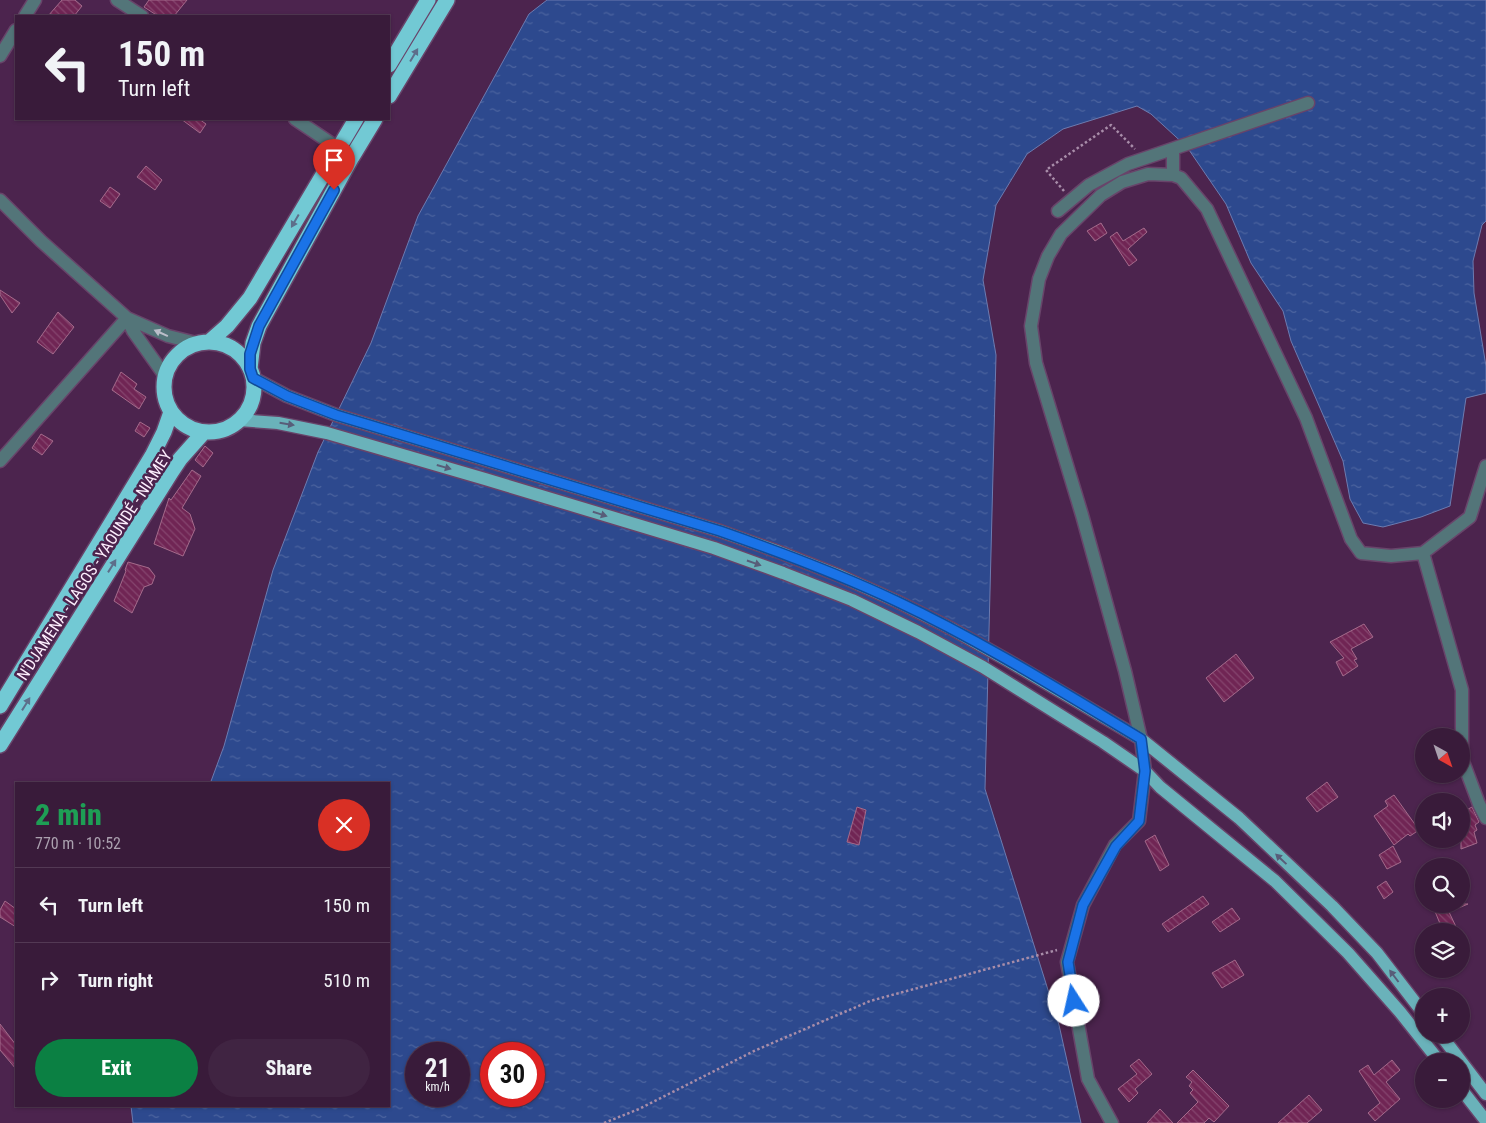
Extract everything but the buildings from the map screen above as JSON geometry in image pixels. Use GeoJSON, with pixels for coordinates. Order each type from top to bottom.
{"type":"FeatureCollection","features":[{"type":"Feature","properties":{"kind":"highway"},"geometry":{"type":"LineString","coordinates":[[390,63],[428,0]]}},
{"type":"Feature","properties":{"kind":"highway"},"geometry":{"type":"LineString","coordinates":[[390,94],[447,0]]}},
{"type":"Feature","properties":{"kind":"highway"},"geometry":{"type":"LineString","coordinates":[[355,120],[250,298],[227,326],[203,342],[180,353],[173,360],[165,376],[164,395],[171,412],[186,426],[204,432],[223,430],[239,420],[250,405],[254,387],[251,373],[253,343],[259,326],[352,156],[374,120]]}},
{"type":"Feature","properties":{"kind":"highway"},"geometry":{"type":"LineString","coordinates":[[203,342],[232,348],[239,354],[251,373]]}},
{"type":"Feature","properties":{"kind":"highway","name":"N'DJAMENA - LAGOS - YAOUNDÉ - NIAMEY"},"geometry":{"type":"LineString","coordinates":[[0,706],[152,456],[164,432],[171,412]]}},
{"type":"Feature","properties":{"kind":"highway","name":"N'DJAMENA - LAGOS - YAOUNDÉ - NIAMEY"},"geometry":{"type":"LineString","coordinates":[[0,745],[172,471],[204,432]]}},
{"type":"Feature","properties":{"kind":"main road"},"geometry":{"type":"LineString","coordinates":[[251,373],[287,396],[336,415],[720,531],[780,552],[838,575],[952,629],[1141,739],[1239,818],[1332,906],[1377,953],[1415,1002]]}},
{"type":"Feature","properties":{"kind":"main road"},"geometry":{"type":"LineString","coordinates":[[239,420],[278,422],[327,433],[485,478],[714,548],[860,604],[983,666],[1046,705],[1145,771],[1160,787],[1275,881],[1348,953],[1400,1012],[1433,1053]]}},
{"type":"Feature","properties":{"kind":"main road"},"geometry":{"type":"LineString","coordinates":[[1447,1043],[1486,1094]]}},
{"type":"Feature","properties":{"kind":"main road"},"geometry":{"type":"LineString","coordinates":[[1470,1101],[1486,1121]]}},
{"type":"Feature","properties":{"kind":"street"},"geometry":{"type":"LineString","coordinates":[[26,15],[35,0]]}},
{"type":"Feature","properties":{"kind":"street"},"geometry":{"type":"LineString","coordinates":[[124,2],[141,15]]}},
{"type":"Feature","properties":{"kind":"street"},"geometry":{"type":"LineString","coordinates":[[0,56],[15,32]]}},
{"type":"Feature","properties":{"kind":"street"},"geometry":{"type":"LineString","coordinates":[[1058,211],[1089,185],[1128,164],[1308,103]]}},
{"type":"Feature","properties":{"kind":"street"},"geometry":{"type":"LineString","coordinates":[[296,120],[338,148]]}},
{"type":"Feature","properties":{"kind":"street"},"geometry":{"type":"LineString","coordinates":[[1173,149],[1173,175]]}},
{"type":"Feature","properties":{"kind":"street"},"geometry":{"type":"LineString","coordinates":[[1112,1123],[1088,1079],[1068,962],[1083,905],[1116,846],[1139,821],[1145,771],[1141,739],[1125,671],[1082,515],[1036,363],[1031,326],[1039,280],[1048,256],[1061,234],[1101,196],[1122,182],[1148,174],[1173,175],[1181,178],[1207,209],[1306,418],[1351,539],[1361,553],[1406,556],[1423,553],[1470,517],[1486,466]]}},
{"type":"Feature","properties":{"kind":"street"},"geometry":{"type":"LineString","coordinates":[[0,200],[126,318],[165,376]]}},
{"type":"Feature","properties":{"kind":"street"},"geometry":{"type":"LineString","coordinates":[[126,318],[168,336],[203,342]]}},
{"type":"Feature","properties":{"kind":"street"},"geometry":{"type":"LineString","coordinates":[[0,461],[126,318]]}},
{"type":"Feature","properties":{"kind":"street"},"geometry":{"type":"LineString","coordinates":[[1423,553],[1462,690],[1462,759],[1486,818]]}},
{"type":"Feature","properties":{"kind":"path"},"geometry":{"type":"LineString","coordinates":[[1071,200],[1046,170],[1111,125],[1145,158]]}},
{"type":"Feature","properties":{"kind":"path"},"geometry":{"type":"LineString","coordinates":[[604,1123],[639,1108],[754,1051],[870,1001],[1046,952],[1071,948]]}},
{"type":"Feature","properties":{"kind":"water"},"geometry":{"type":"Polygon","coordinates":[[[547,0],[1486,0],[1486,221],[1482,225],[1473,261],[1474,293],[1486,366],[1486,393],[1466,398],[1450,506],[1421,517],[1383,527],[1363,523],[1350,499],[1343,461],[1291,341],[1283,311],[1251,263],[1226,204],[1187,147],[1151,114],[1137,106],[1063,129],[1027,154],[996,205],[983,280],[996,355],[985,789],[1059,1025],[1081,1123],[133,1123],[131,1107],[390,1107],[390,782],[211,782],[224,746],[273,570],[318,452],[371,343],[418,216],[529,14],[547,0]]]}},
{"type":"Feature","properties":{"kind":"route"},"geometry":{"type":"LineString","coordinates":[[334,190],[259,326],[250,354],[250,369],[253,378],[287,396],[336,415],[720,531],[838,575],[952,629],[1141,739],[1145,771],[1139,821],[1116,846],[1083,905],[1068,962],[1074,1001]]}}]}
